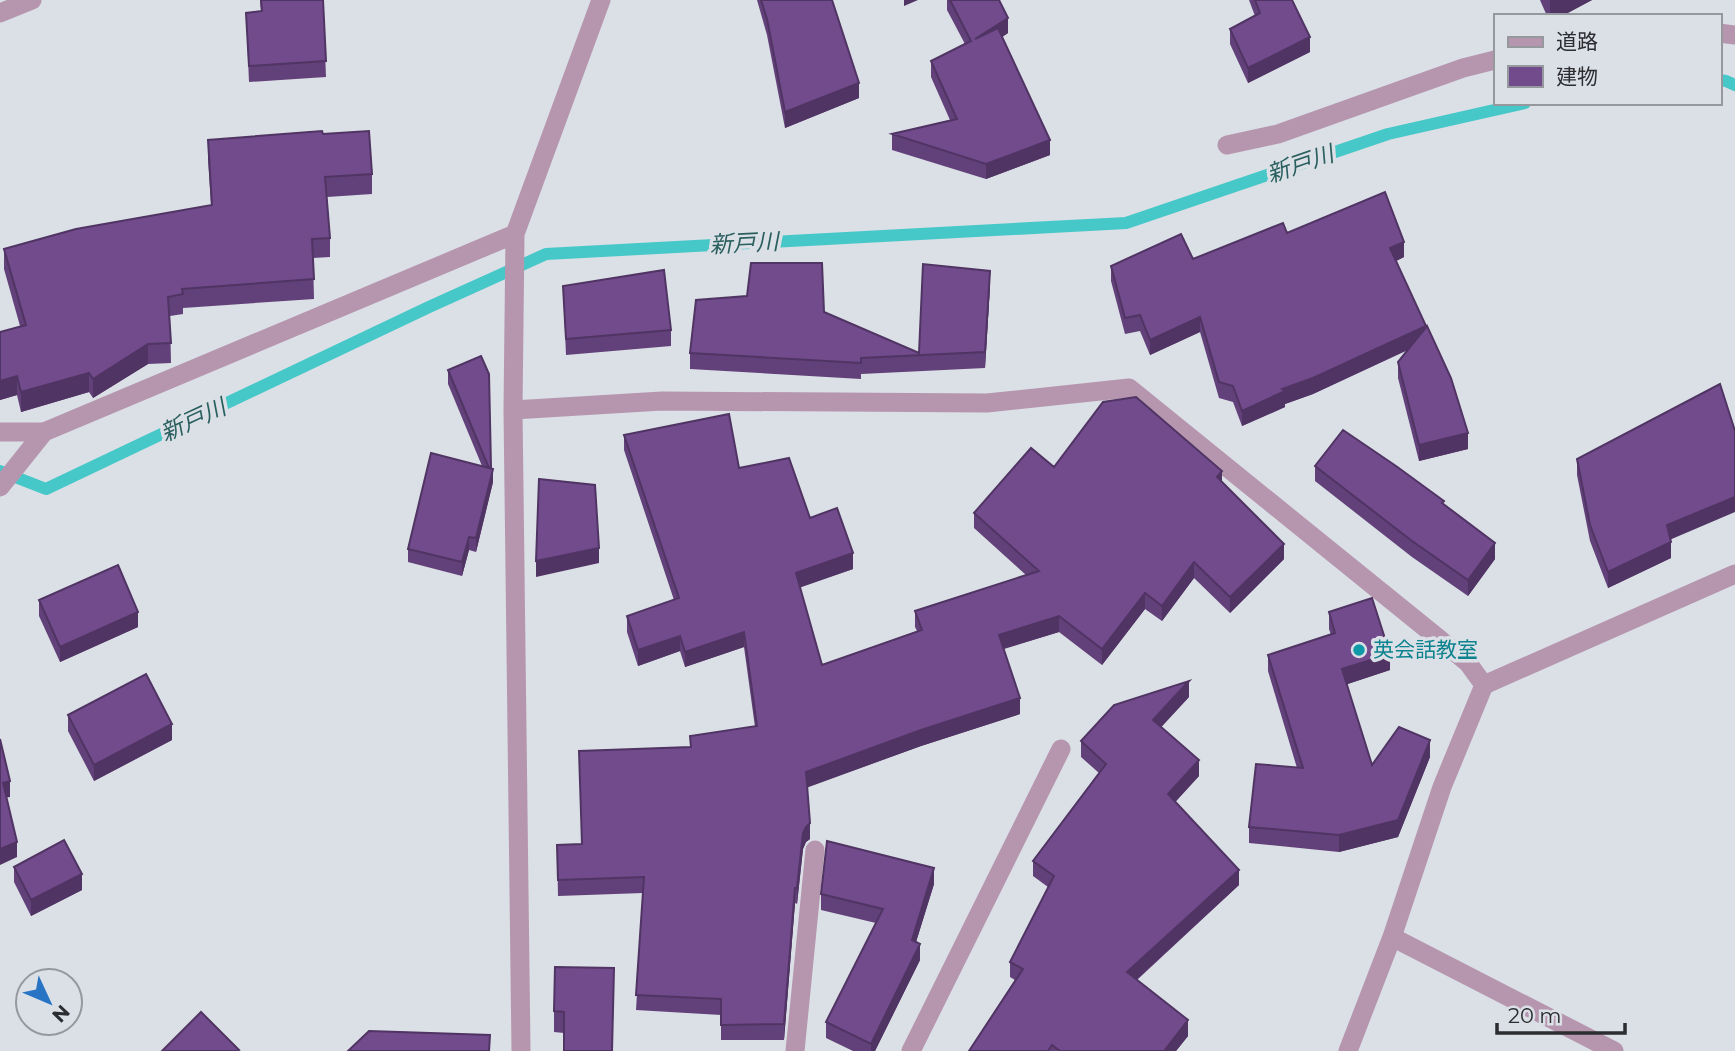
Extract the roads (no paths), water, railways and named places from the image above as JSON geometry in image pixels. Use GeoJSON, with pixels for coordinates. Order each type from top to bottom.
{"type":"FeatureCollection","features":[{"type":"Feature","properties":{"kind":"street"},"geometry":{"type":"LineString","coordinates":[[0,13],[32,0]]}},
{"type":"Feature","properties":{"kind":"street"},"geometry":{"type":"LineString","coordinates":[[521,1051],[513,410],[515,238],[601,0]]}},
{"type":"Feature","properties":{"kind":"street"},"geometry":{"type":"LineString","coordinates":[[1227,145],[1278,134],[1463,68],[1494,60]]}},
{"type":"Feature","properties":{"kind":"street"},"geometry":{"type":"LineString","coordinates":[[0,432],[44,432],[515,238]]}},
{"type":"Feature","properties":{"kind":"street"},"geometry":{"type":"LineString","coordinates":[[513,410],[662,401],[987,403],[1129,388],[1468,663],[1484,685]]}},
{"type":"Feature","properties":{"kind":"street"},"geometry":{"type":"LineString","coordinates":[[0,486],[44,432]]}},
{"type":"Feature","properties":{"kind":"street"},"geometry":{"type":"LineString","coordinates":[[1348,1051],[1392,937],[1442,787],[1484,685],[1735,574]]}},
{"type":"Feature","properties":{"kind":"street"},"geometry":{"type":"LineString","coordinates":[[911,1051],[1060,749]]}},
{"type":"Feature","properties":{"kind":"street"},"geometry":{"type":"LineString","coordinates":[[795,1051],[815,850]]}},
{"type":"Feature","properties":{"kind":"street"},"geometry":{"type":"LineString","coordinates":[[1392,937],[1614,1051]]}},
{"type":"Feature","properties":{"kind":"waterway","name":"新戸川"},"geometry":{"type":"LineString","coordinates":[[1721,80],[1735,85]]}},
{"type":"Feature","properties":{"kind":"waterway","name":"新戸川"},"geometry":{"type":"LineString","coordinates":[[0,471],[46,489],[546,254],[1126,223],[1388,134],[1516,105]]}},
{"type":"Feature","properties":{"kind":"place","name":"英会話教室"},"geometry":{"type":"Point","coordinates":[1359,650]}}]}
